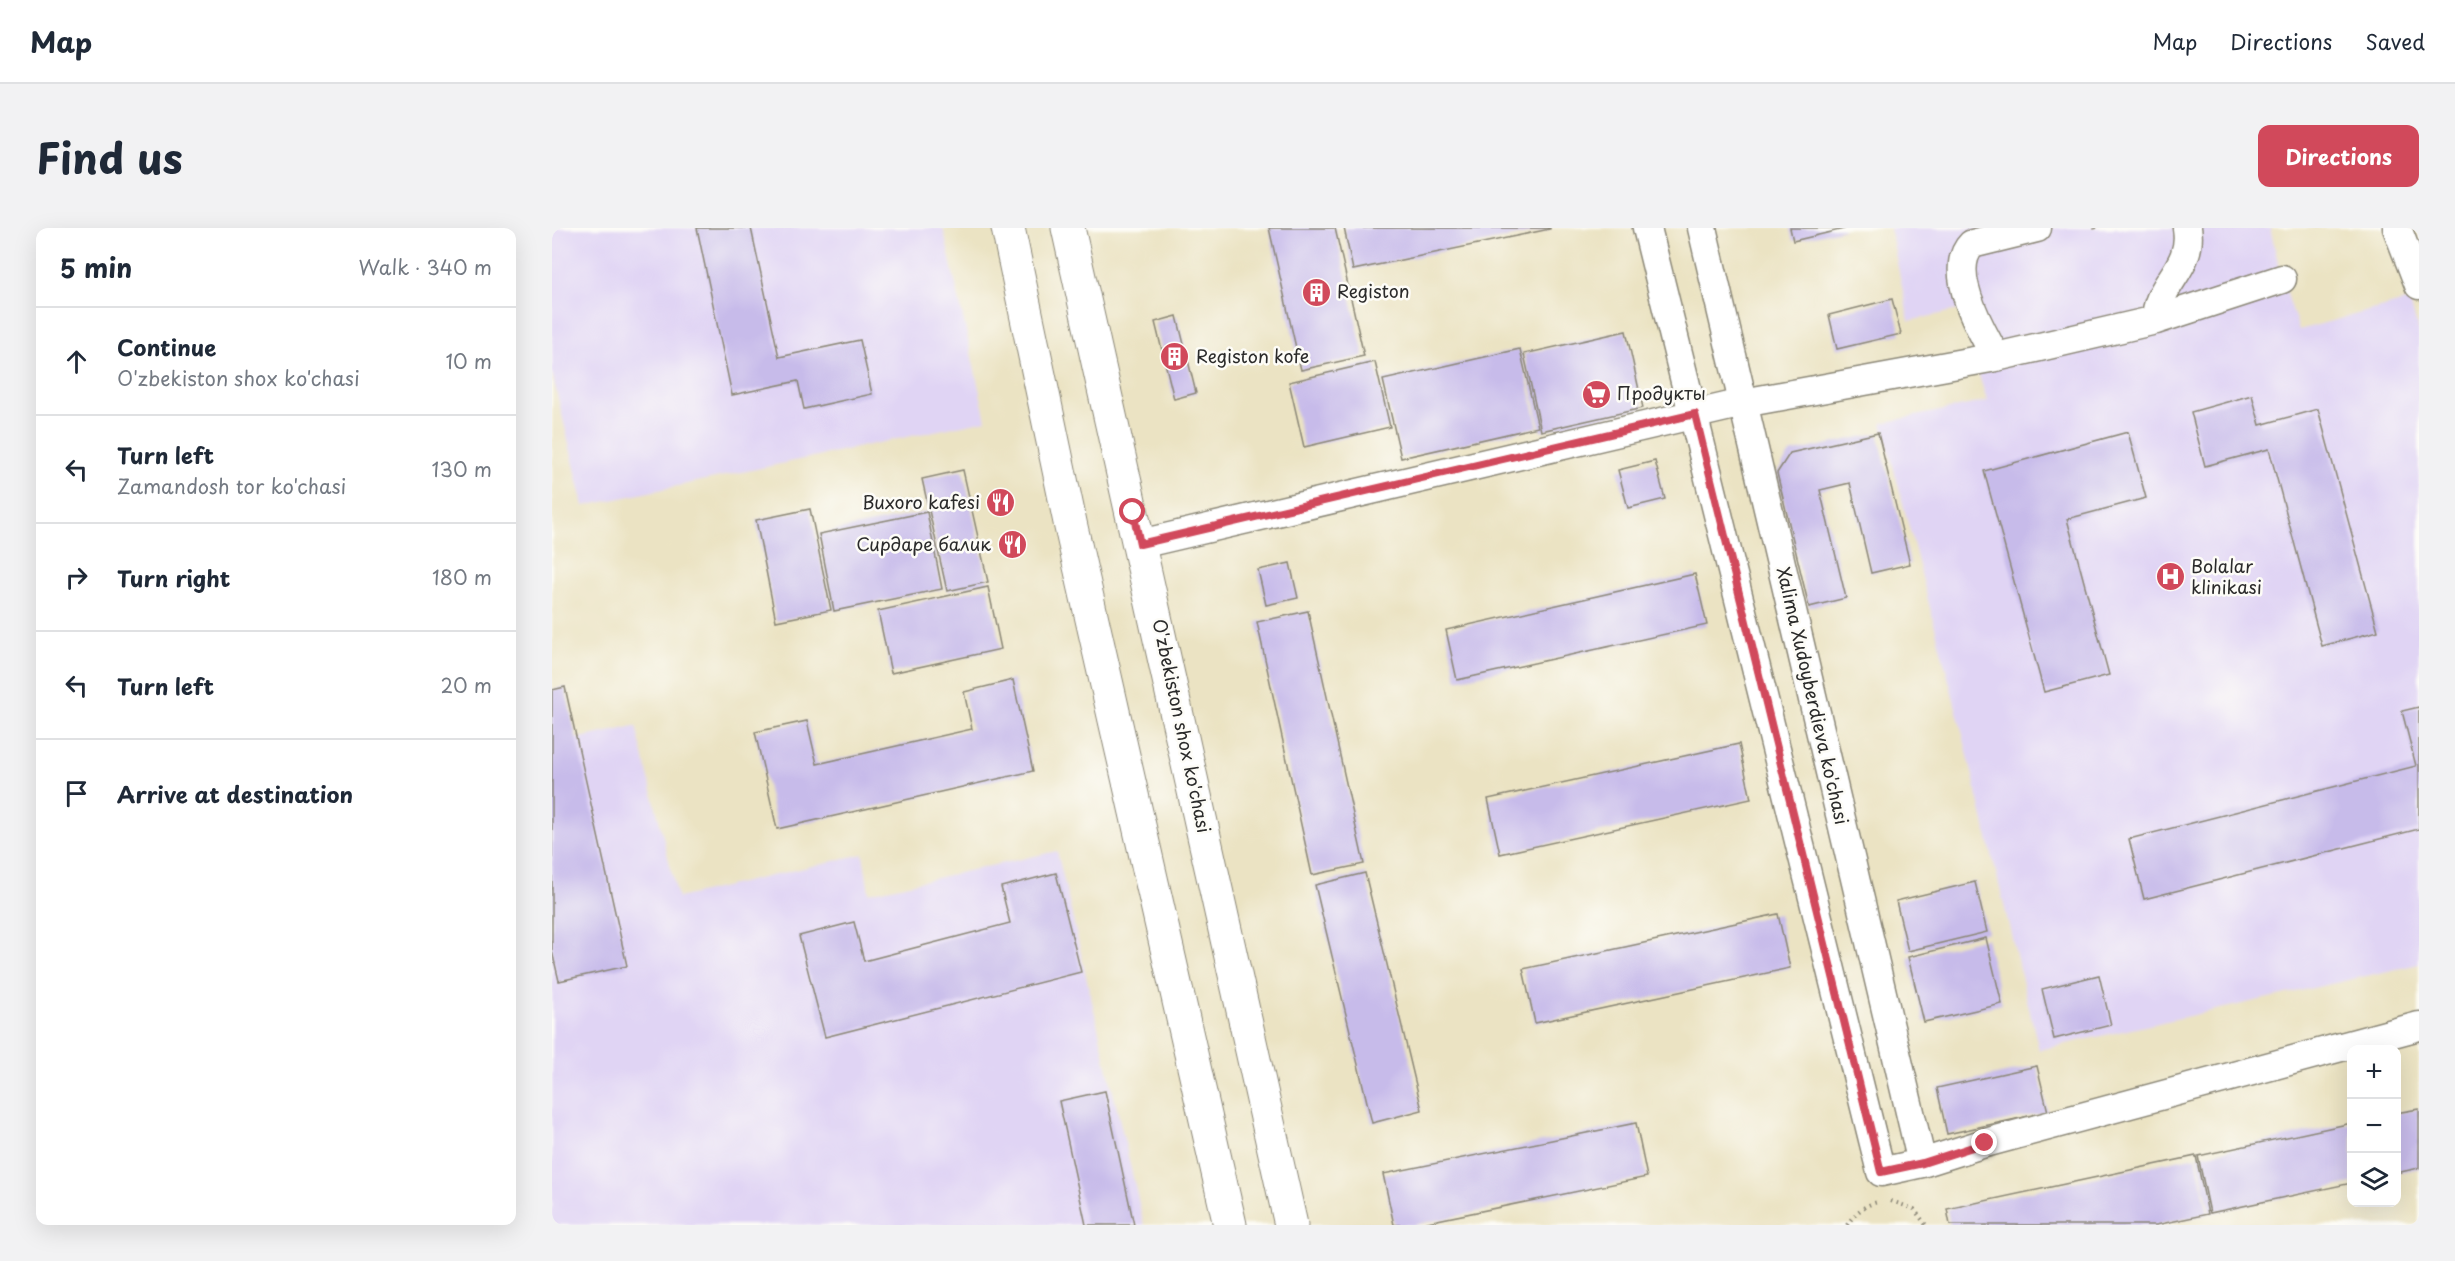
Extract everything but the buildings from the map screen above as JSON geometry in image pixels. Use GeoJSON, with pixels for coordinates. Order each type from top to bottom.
{"type":"FeatureCollection","features":[{"type":"Feature","properties":{"kind":"main road"},"geometry":{"type":"LineString","coordinates":[[1008,228],[1073,538],[1230,1225]]}},
{"type":"Feature","properties":{"kind":"main road","name":"O'zbekiston shox ko'chasi"},"geometry":{"type":"LineString","coordinates":[[1068,228],[1291,1225]]}},
{"type":"Feature","properties":{"kind":"street"},"geometry":{"type":"LineString","coordinates":[[1647,228],[1695,414],[1881,1172],[1923,1163],[2019,1134],[2419,1026]]}},
{"type":"Feature","properties":{"kind":"street","name":"Xalima Xudoyberdieva ko'chasi"},"geometry":{"type":"LineString","coordinates":[[1702,228],[1923,1163]]}},
{"type":"Feature","properties":{"kind":"street"},"geometry":{"type":"LineString","coordinates":[[1996,357],[1979,328],[1965,289],[1963,256],[1972,244],[2037,228]]}},
{"type":"Feature","properties":{"kind":"street"},"geometry":{"type":"LineString","coordinates":[[2156,320],[2160,300],[2187,254],[2190,240],[2187,228]]}},
{"type":"Feature","properties":{"kind":"street"},"geometry":{"type":"LineString","coordinates":[[2397,228],[2417,275]]}},
{"type":"Feature","properties":{"kind":"street"},"geometry":{"type":"LineString","coordinates":[[1140,544],[1743,403],[1996,357],[2156,320],[2282,279]]}},
{"type":"Feature","properties":{"kind":"path"},"geometry":{"type":"LineString","coordinates":[[1847,1225],[1856,1212],[1869,1204],[1884,1200],[1900,1202],[1914,1209],[1926,1225]]}},
{"type":"Feature","properties":{"kind":"shaded area"},"geometry":{"type":"Polygon","coordinates":[[[552,228],[943,228],[986,420],[584,506],[552,373],[552,228]]]}},
{"type":"Feature","properties":{"kind":"shaded area","name":"Bolalar klinikasi"},"geometry":{"type":"Polygon","coordinates":[[[1890,228],[2270,228],[2282,279],[2299,330],[2409,300],[2419,332],[2419,964],[2039,1050],[1962,731],[1882,423],[1987,401],[1962,309],[1909,321],[1890,228]]]}},
{"type":"Feature","properties":{"kind":"shaded area"},"geometry":{"type":"Polygon","coordinates":[[[552,690],[576,739],[636,726],[678,898],[863,854],[869,893],[1057,851],[1144,1225],[552,1225],[552,690]]]}},
{"type":"Feature","properties":{"kind":"place","name":"Registon"},"geometry":{"type":"Point","coordinates":[1316,292]}},
{"type":"Feature","properties":{"kind":"place","name":"Registon kofe"},"geometry":{"type":"Point","coordinates":[1175,357]}},
{"type":"Feature","properties":{"kind":"place","name":"Продукты"},"geometry":{"type":"Point","coordinates":[1596,394]}},
{"type":"Feature","properties":{"kind":"place","name":"Buxoro kafesi"},"geometry":{"type":"Point","coordinates":[1001,503]}},
{"type":"Feature","properties":{"kind":"place","name":"Сирдаре балик"},"geometry":{"type":"Point","coordinates":[1012,545]}},
{"type":"Feature","properties":{"kind":"place","name":"Bolalar klinikasi"},"geometry":{"type":"Point","coordinates":[2170,577]}},
{"type":"Feature","properties":{"kind":"route"},"geometry":{"type":"LineString","coordinates":[[1133,512],[1140,544],[1695,414],[1881,1172],[1923,1163],[1985,1143]]}}]}
